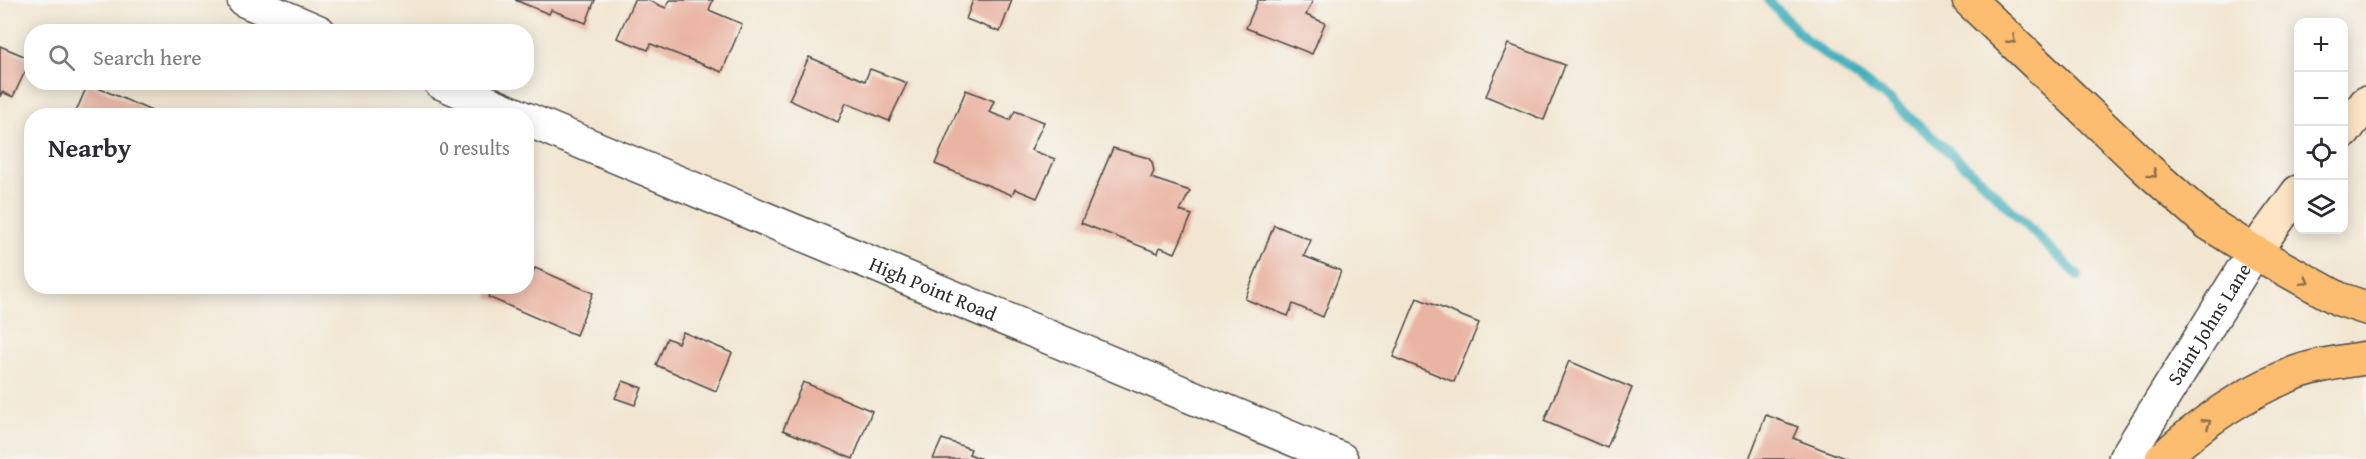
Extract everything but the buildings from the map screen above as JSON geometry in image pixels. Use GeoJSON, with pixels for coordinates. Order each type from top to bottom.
{"type":"FeatureCollection","features":[{"type":"Feature","properties":{"kind":"highway"},"geometry":{"type":"LineString","coordinates":[[1969,0],[2147,169],[2199,215],[2254,252],[2339,299],[2366,308]]}},
{"type":"Feature","properties":{"kind":"highway"},"geometry":{"type":"LineString","coordinates":[[2162,459],[2186,436],[2242,400],[2286,376],[2366,358]]}},
{"type":"Feature","properties":{"kind":"main road"},"geometry":{"type":"LineString","coordinates":[[2348,126],[2366,103]]}},
{"type":"Feature","properties":{"kind":"main road","name":"Saint Johns Lane"},"geometry":{"type":"LineString","coordinates":[[2254,252],[2294,197]]}},
{"type":"Feature","properties":{"kind":"street"},"geometry":{"type":"LineString","coordinates":[[244,0],[300,24]]}},
{"type":"Feature","properties":{"kind":"street"},"geometry":{"type":"LineString","coordinates":[[459,90],[501,108]]}},
{"type":"Feature","properties":{"kind":"street","name":"High Point Road"},"geometry":{"type":"LineString","coordinates":[[534,122],[1341,459]]}},
{"type":"Feature","properties":{"kind":"street","name":"Saint Johns Lane"},"geometry":{"type":"LineString","coordinates":[[2125,459],[2254,252]]}},
{"type":"Feature","properties":{"kind":"waterway"},"geometry":{"type":"LineString","coordinates":[[1768,0],[1807,41],[1891,101],[1981,180],[2078,276]]}}]}
